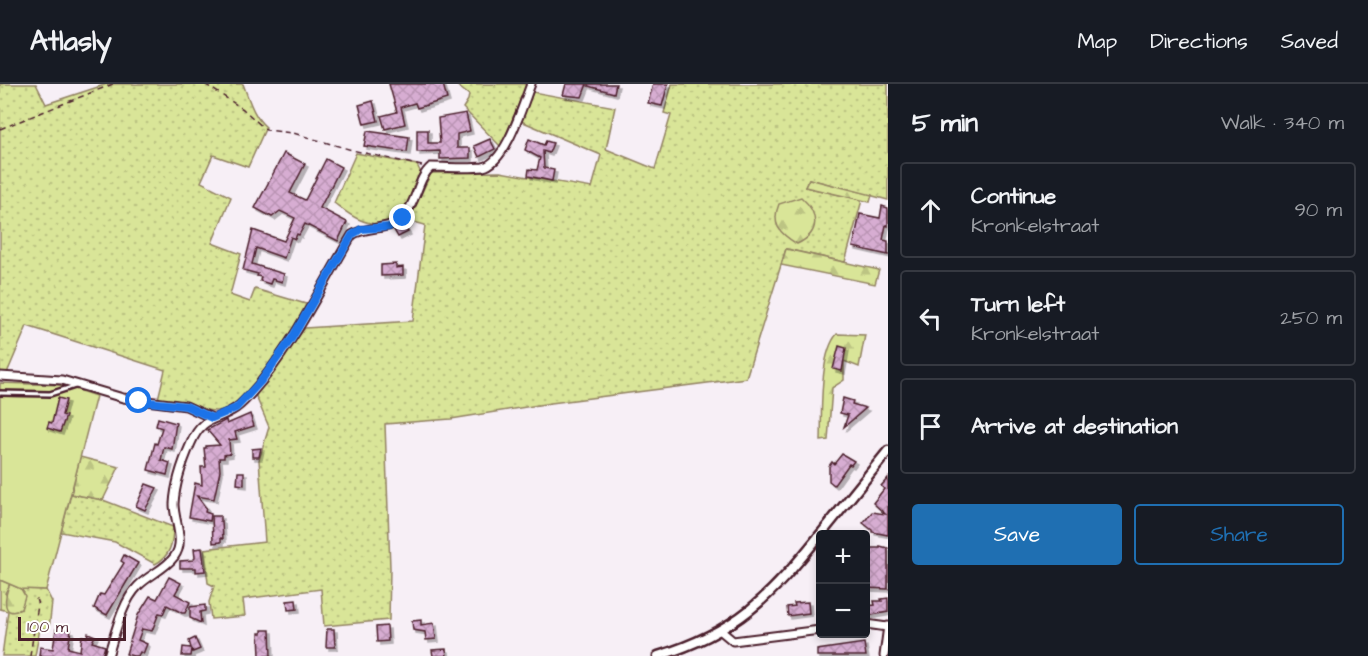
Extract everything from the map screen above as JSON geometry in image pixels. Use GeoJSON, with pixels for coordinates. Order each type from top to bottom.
{"type":"FeatureCollection","features":[{"type":"Feature","properties":{"kind":"street"},"geometry":{"type":"LineString","coordinates":[[108,656],[119,619],[137,586],[174,557],[178,548],[179,537],[174,506],[177,483],[191,442],[202,425],[236,408],[261,381],[292,338],[352,235],[361,229],[389,227],[403,218],[414,201],[425,172],[431,167],[485,167],[496,161],[505,148],[531,84]]}},
{"type":"Feature","properties":{"kind":"street"},"geometry":{"type":"LineString","coordinates":[[0,376],[62,380],[139,401],[186,406],[212,418]]}},
{"type":"Feature","properties":{"kind":"street"},"geometry":{"type":"LineString","coordinates":[[825,530],[888,451]]}},
{"type":"Feature","properties":{"kind":"street"},"geometry":{"type":"LineString","coordinates":[[658,656],[682,649],[721,631],[761,602],[816,541]]}},
{"type":"Feature","properties":{"kind":"street"},"geometry":{"type":"LineString","coordinates":[[870,625],[888,627],[885,656]]}},
{"type":"Feature","properties":{"kind":"street"},"geometry":{"type":"LineString","coordinates":[[721,631],[733,641],[816,631]]}},
{"type":"Feature","properties":{"kind":"lane"},"geometry":{"type":"LineString","coordinates":[[0,393],[50,394],[80,384]]}},
{"type":"Feature","properties":{"kind":"path"},"geometry":{"type":"LineString","coordinates":[[0,129],[113,84]]}},
{"type":"Feature","properties":{"kind":"path"},"geometry":{"type":"LineString","coordinates":[[205,84],[243,110],[266,130],[293,134],[352,150],[420,164],[429,169]]}},
{"type":"Feature","properties":{"kind":"path"},"geometry":{"type":"LineString","coordinates":[[30,656],[38,609],[35,595]]}},
{"type":"Feature","properties":{"kind":"green space"},"geometry":{"type":"Polygon","coordinates":[[[0,84],[36,84],[46,104],[107,84],[243,84],[255,113],[266,127],[248,167],[213,155],[201,182],[231,197],[212,243],[241,254],[230,295],[250,302],[255,289],[306,304],[268,367],[242,398],[229,407],[217,411],[205,410],[182,402],[158,399],[165,370],[27,326],[7,373],[0,373],[0,84]]]}},
{"type":"Feature","properties":{"kind":"green space"},"geometry":{"type":"Polygon","coordinates":[[[455,84],[527,84],[501,147],[463,108],[469,95],[455,84]]]}},
{"type":"Feature","properties":{"kind":"green space"},"geometry":{"type":"Polygon","coordinates":[[[672,84],[888,84],[888,200],[809,179],[805,187],[862,200],[845,262],[786,249],[746,378],[551,403],[451,419],[385,424],[390,568],[389,620],[324,626],[321,589],[243,599],[245,616],[211,619],[209,602],[214,586],[208,583],[204,549],[265,542],[259,460],[269,427],[255,394],[305,328],[413,321],[425,225],[407,220],[431,173],[500,172],[592,188],[601,155],[521,121],[533,92],[615,107],[606,149],[655,169],[671,115],[664,113],[672,84]]]}},
{"type":"Feature","properties":{"kind":"green space"},"geometry":{"type":"Polygon","coordinates":[[[356,153],[417,165],[420,171],[413,195],[401,214],[393,220],[371,223],[355,217],[334,203],[356,153]]]}},
{"type":"Feature","properties":{"kind":"green space"},"geometry":{"type":"Polygon","coordinates":[[[809,179],[872,195],[870,202],[805,187],[809,179]]]}},
{"type":"Feature","properties":{"kind":"green space"},"geometry":{"type":"Polygon","coordinates":[[[801,197],[811,210],[815,222],[810,234],[797,244],[781,232],[776,223],[776,217],[779,204],[801,197]]]}},
{"type":"Feature","properties":{"kind":"green space"},"geometry":{"type":"Polygon","coordinates":[[[786,249],[879,270],[875,284],[781,265],[786,249]]]}},
{"type":"Feature","properties":{"kind":"green space"},"geometry":{"type":"Polygon","coordinates":[[[837,334],[865,335],[859,367],[844,361],[844,380],[832,388],[828,440],[821,441],[824,369],[831,343],[837,334]]]}},
{"type":"Feature","properties":{"kind":"green space"},"geometry":{"type":"Polygon","coordinates":[[[0,383],[62,385],[96,396],[46,590],[21,589],[0,580],[0,383]]]}},
{"type":"Feature","properties":{"kind":"green space"},"geometry":{"type":"Polygon","coordinates":[[[80,457],[119,467],[103,500],[71,494],[80,457]]]}},
{"type":"Feature","properties":{"kind":"green space"},"geometry":{"type":"Polygon","coordinates":[[[71,494],[103,500],[173,527],[171,544],[164,558],[155,564],[115,542],[61,532],[71,494]]]}},
{"type":"Feature","properties":{"kind":"green space"},"geometry":{"type":"Polygon","coordinates":[[[0,580],[10,584],[5,593],[21,609],[24,593],[21,589],[46,590],[52,602],[49,629],[40,628],[35,656],[2,656],[8,611],[0,609],[0,580]]]}},
{"type":"Feature","properties":{"kind":"green space"},"geometry":{"type":"Polygon","coordinates":[[[10,584],[21,589],[25,596],[21,609],[15,612],[7,609],[6,605],[6,594],[10,584]]]}},
{"type":"Feature","properties":{"kind":"building"},"geometry":{"type":"Polygon","coordinates":[[[389,84],[443,84],[447,99],[417,108],[415,103],[401,107],[405,124],[385,129],[381,116],[397,112],[389,84]]]}},
{"type":"Feature","properties":{"kind":"building"},"geometry":{"type":"Polygon","coordinates":[[[566,84],[587,84],[582,97],[563,95],[566,84]]]}},
{"type":"Feature","properties":{"kind":"building"},"geometry":{"type":"Polygon","coordinates":[[[588,84],[616,84],[614,93],[588,86],[588,84]]]}},
{"type":"Feature","properties":{"kind":"building"},"geometry":{"type":"Polygon","coordinates":[[[653,84],[668,84],[662,106],[648,103],[653,84]]]}},
{"type":"Feature","properties":{"kind":"building"},"geometry":{"type":"Polygon","coordinates":[[[373,101],[378,121],[364,124],[359,105],[373,101]]]}},
{"type":"Feature","properties":{"kind":"building"},"geometry":{"type":"Polygon","coordinates":[[[466,113],[470,131],[457,134],[457,148],[470,148],[470,158],[440,159],[440,151],[417,152],[417,130],[428,130],[428,143],[440,143],[438,118],[466,113]]]}},
{"type":"Feature","properties":{"kind":"building"},"geometry":{"type":"Polygon","coordinates":[[[367,131],[409,137],[407,152],[364,146],[367,131]]]}},
{"type":"Feature","properties":{"kind":"building"},"geometry":{"type":"Polygon","coordinates":[[[490,139],[495,149],[479,157],[474,146],[490,139]]]}},
{"type":"Feature","properties":{"kind":"building"},"geometry":{"type":"Polygon","coordinates":[[[529,139],[544,145],[546,141],[553,143],[549,153],[543,151],[544,168],[554,170],[552,181],[528,176],[529,169],[537,170],[540,158],[525,150],[529,139]]]}},
{"type":"Feature","properties":{"kind":"building"},"geometry":{"type":"Polygon","coordinates":[[[284,153],[305,164],[290,193],[305,200],[326,159],[341,167],[320,208],[347,222],[338,241],[305,224],[295,239],[291,237],[284,258],[256,248],[252,264],[284,274],[282,282],[272,279],[270,284],[260,281],[261,277],[257,276],[258,274],[243,270],[253,230],[284,241],[295,218],[280,211],[272,217],[255,208],[284,153]]]}},
{"type":"Feature","properties":{"kind":"building"},"geometry":{"type":"Polygon","coordinates":[[[882,206],[888,208],[888,226],[886,225],[883,240],[888,241],[888,255],[853,247],[860,214],[880,218],[882,206]]]}},
{"type":"Feature","properties":{"kind":"building"},"geometry":{"type":"Polygon","coordinates":[[[403,224],[408,232],[398,237],[394,230],[403,224]]]}},
{"type":"Feature","properties":{"kind":"building"},"geometry":{"type":"Polygon","coordinates":[[[396,264],[396,268],[403,267],[403,275],[381,276],[381,265],[396,264]]]}},
{"type":"Feature","properties":{"kind":"building"},"geometry":{"type":"Polygon","coordinates":[[[839,346],[846,348],[842,371],[833,369],[839,346]]]}},
{"type":"Feature","properties":{"kind":"building"},"geometry":{"type":"Polygon","coordinates":[[[58,398],[66,400],[62,415],[66,416],[60,432],[47,428],[49,422],[52,423],[58,398]]]}},
{"type":"Feature","properties":{"kind":"building"},"geometry":{"type":"Polygon","coordinates":[[[843,398],[853,401],[852,404],[866,408],[844,427],[848,415],[840,413],[843,398]]]}},
{"type":"Feature","properties":{"kind":"building"},"geometry":{"type":"Polygon","coordinates":[[[250,414],[254,426],[235,432],[237,439],[229,440],[230,454],[219,458],[220,471],[214,499],[197,496],[206,508],[205,512],[211,514],[210,521],[189,517],[195,483],[202,485],[201,467],[206,467],[204,448],[220,445],[207,430],[226,420],[227,424],[250,414]]]}},
{"type":"Feature","properties":{"kind":"building"},"geometry":{"type":"Polygon","coordinates":[[[158,418],[176,423],[172,449],[164,447],[161,460],[170,463],[167,475],[148,470],[155,443],[157,444],[162,428],[156,426],[158,418]]]}},
{"type":"Feature","properties":{"kind":"building"},"geometry":{"type":"Polygon","coordinates":[[[261,448],[259,457],[252,457],[252,449],[261,448]]]}},
{"type":"Feature","properties":{"kind":"building"},"geometry":{"type":"Polygon","coordinates":[[[842,454],[854,461],[851,465],[849,464],[834,485],[829,481],[829,466],[832,462],[834,464],[842,454]]]}},
{"type":"Feature","properties":{"kind":"building"},"geometry":{"type":"Polygon","coordinates":[[[238,472],[244,472],[244,485],[237,484],[238,472]]]}},
{"type":"Feature","properties":{"kind":"building"},"geometry":{"type":"Polygon","coordinates":[[[888,478],[888,535],[872,532],[863,523],[872,512],[885,514],[873,503],[884,489],[881,486],[888,478]]]}},
{"type":"Feature","properties":{"kind":"building"},"geometry":{"type":"Polygon","coordinates":[[[146,484],[157,488],[145,510],[136,506],[146,484]]]}},
{"type":"Feature","properties":{"kind":"building"},"geometry":{"type":"Polygon","coordinates":[[[212,516],[220,516],[220,521],[222,521],[223,539],[221,538],[221,542],[213,543],[212,516]]]}},
{"type":"Feature","properties":{"kind":"building"},"geometry":{"type":"Polygon","coordinates":[[[880,546],[888,548],[888,589],[870,588],[870,548],[880,548],[880,546]]]}},
{"type":"Feature","properties":{"kind":"building"},"geometry":{"type":"Polygon","coordinates":[[[202,548],[205,571],[196,572],[196,568],[180,568],[180,561],[193,560],[195,558],[194,549],[202,548]]]}},
{"type":"Feature","properties":{"kind":"building"},"geometry":{"type":"Polygon","coordinates":[[[124,555],[138,563],[107,615],[94,608],[100,594],[104,595],[124,563],[121,561],[124,555]]]}},
{"type":"Feature","properties":{"kind":"building"},"geometry":{"type":"Polygon","coordinates":[[[169,577],[181,583],[175,594],[190,602],[185,613],[167,605],[163,614],[159,613],[152,631],[142,629],[138,640],[147,644],[143,654],[140,652],[138,656],[133,656],[126,654],[138,615],[150,596],[157,599],[169,577]]]}},
{"type":"Feature","properties":{"kind":"building"},"geometry":{"type":"Polygon","coordinates":[[[888,598],[888,612],[870,615],[870,606],[875,605],[874,601],[882,601],[881,599],[888,598]]]}},
{"type":"Feature","properties":{"kind":"building"},"geometry":{"type":"Polygon","coordinates":[[[296,600],[297,609],[288,610],[287,601],[296,600]]]}},
{"type":"Feature","properties":{"kind":"building"},"geometry":{"type":"Polygon","coordinates":[[[808,602],[809,613],[788,616],[787,607],[795,606],[794,603],[808,602]]]}},
{"type":"Feature","properties":{"kind":"building"},"geometry":{"type":"Polygon","coordinates":[[[205,605],[205,611],[200,612],[201,623],[190,618],[190,607],[205,605]]]}},
{"type":"Feature","properties":{"kind":"building"},"geometry":{"type":"Polygon","coordinates":[[[421,620],[421,625],[434,623],[436,639],[426,640],[425,632],[413,630],[412,621],[421,620]]]}},
{"type":"Feature","properties":{"kind":"building"},"geometry":{"type":"Polygon","coordinates":[[[387,626],[388,641],[377,642],[376,627],[387,626]]]}},
{"type":"Feature","properties":{"kind":"building"},"geometry":{"type":"Polygon","coordinates":[[[56,629],[71,630],[68,648],[80,651],[82,636],[87,637],[88,633],[95,636],[92,642],[105,646],[102,656],[39,656],[40,647],[53,649],[56,629]]]}},
{"type":"Feature","properties":{"kind":"building"},"geometry":{"type":"Polygon","coordinates":[[[327,629],[334,629],[335,647],[326,647],[327,629]]]}},
{"type":"Feature","properties":{"kind":"building"},"geometry":{"type":"Polygon","coordinates":[[[262,630],[270,630],[271,656],[260,656],[259,633],[262,633],[262,630]]]}},
{"type":"Feature","properties":{"kind":"building"},"geometry":{"type":"Polygon","coordinates":[[[195,638],[200,649],[193,652],[192,649],[191,656],[182,656],[183,647],[191,648],[189,641],[195,638]]]}},
{"type":"Feature","properties":{"kind":"building"},"geometry":{"type":"Polygon","coordinates":[[[864,643],[866,656],[817,656],[817,650],[864,643]]]}},
{"type":"Feature","properties":{"kind":"building"},"geometry":{"type":"Polygon","coordinates":[[[446,649],[447,656],[433,656],[432,650],[446,649]]]}},
{"type":"Feature","properties":{"kind":"route"},"geometry":{"type":"LineString","coordinates":[[139,401],[186,406],[212,418],[236,408],[261,381],[292,338],[352,235],[361,229],[389,227],[403,218]]}}]}
